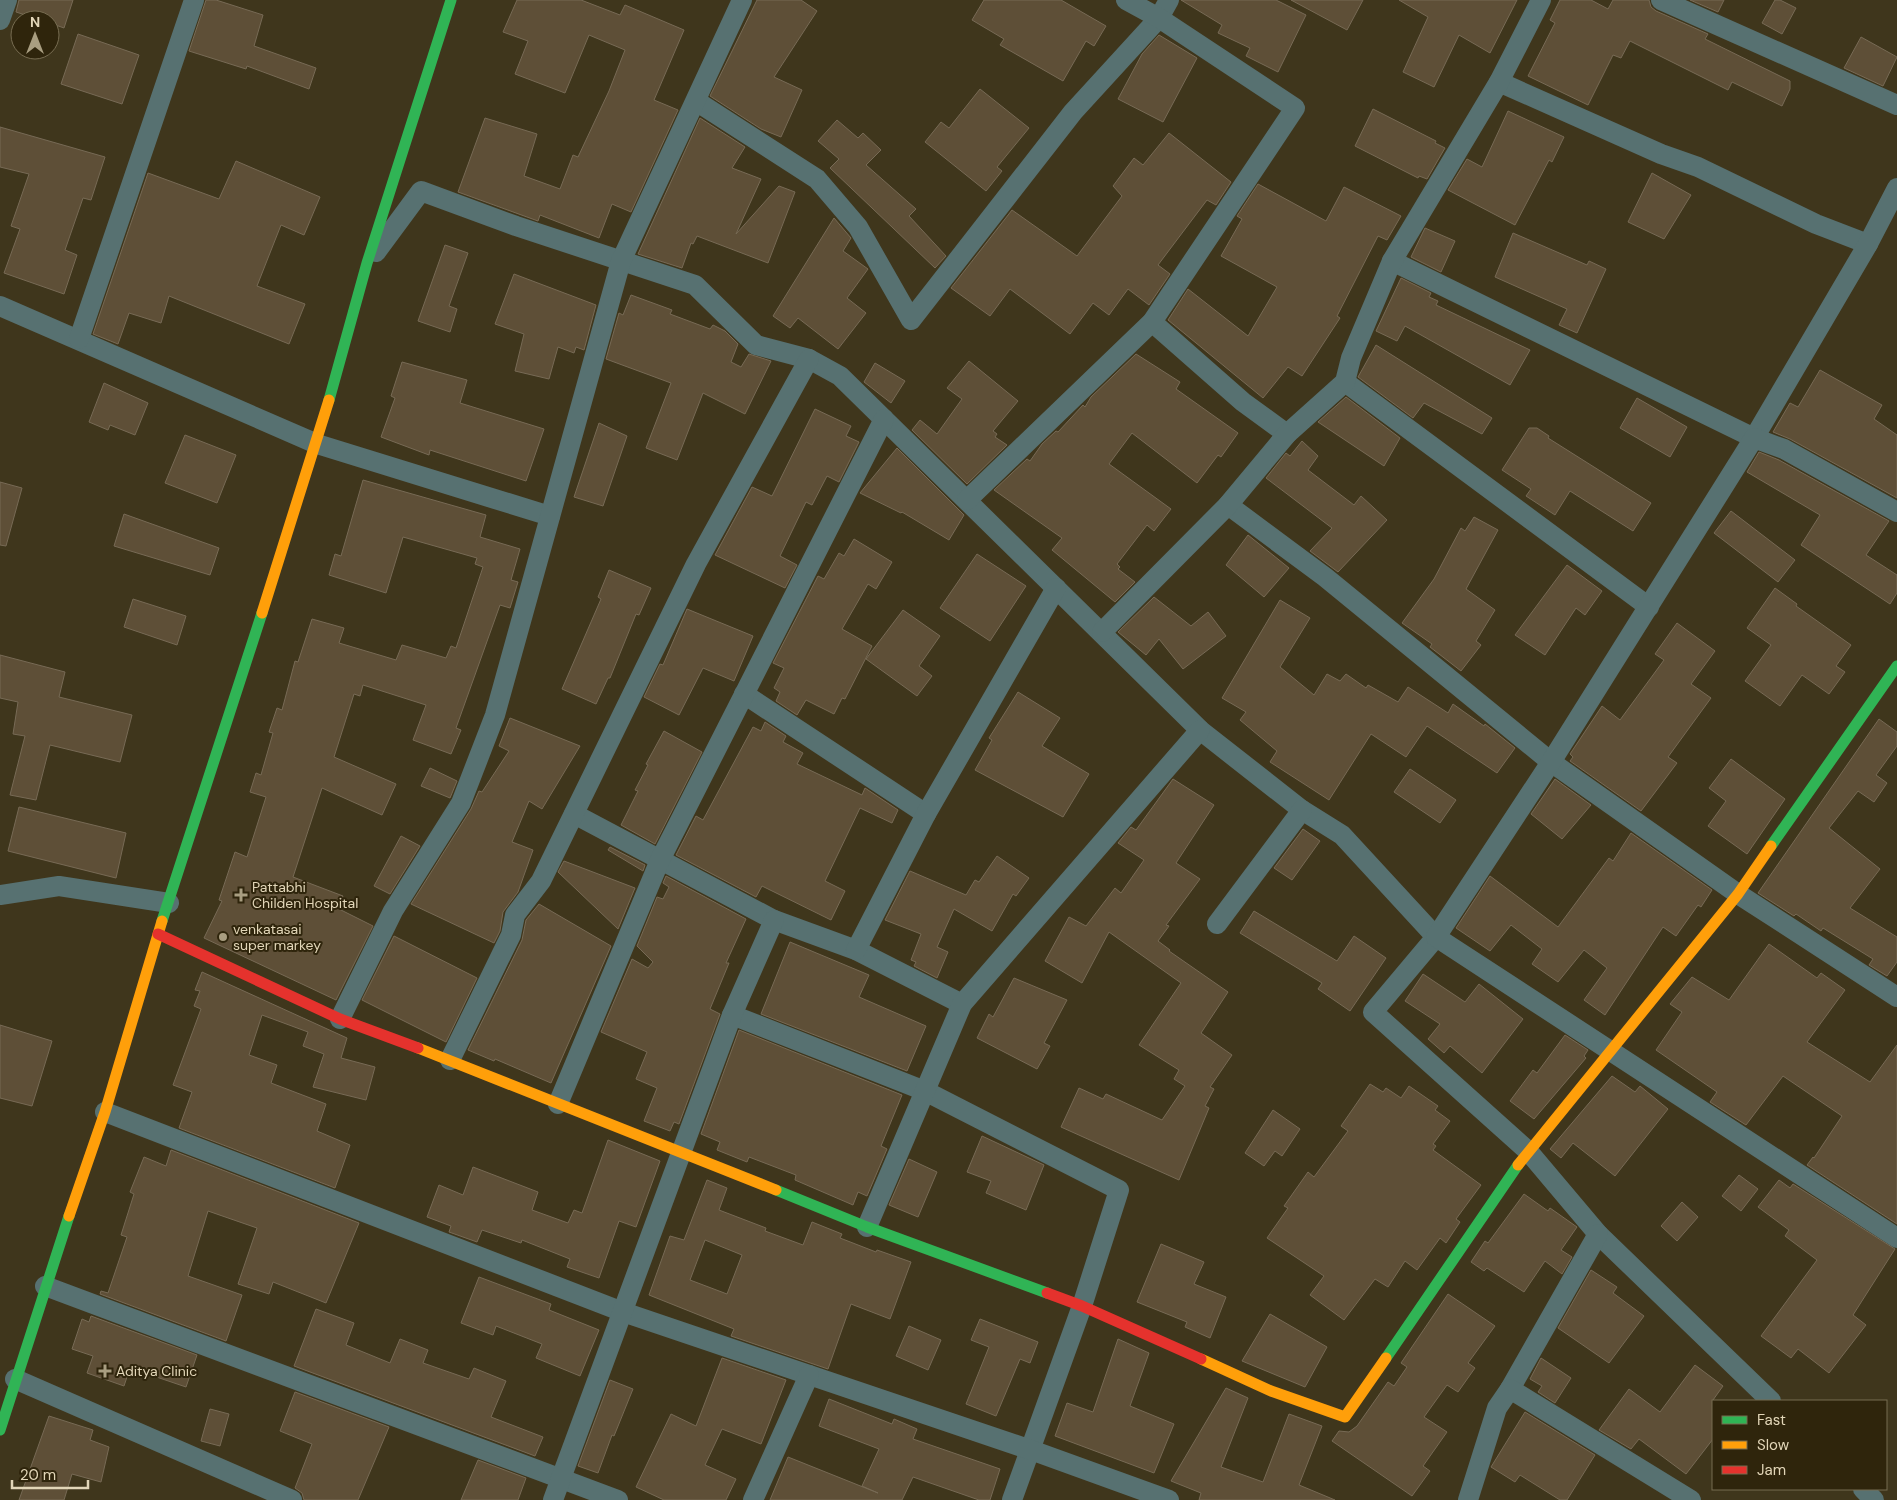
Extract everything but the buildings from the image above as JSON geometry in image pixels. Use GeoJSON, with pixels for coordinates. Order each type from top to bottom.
{"type":"FeatureCollection","features":[{"type":"Feature","properties":{"kind":"street"},"geometry":{"type":"LineString","coordinates":[[0,20],[7,0]]}},
{"type":"Feature","properties":{"kind":"street"},"geometry":{"type":"LineString","coordinates":[[79,340],[194,0]]}},
{"type":"Feature","properties":{"kind":"street"},"geometry":{"type":"LineString","coordinates":[[0,1430],[105,1112],[158,934],[317,444],[367,263],[451,0]]}},
{"type":"Feature","properties":{"kind":"street"},"geometry":{"type":"LineString","coordinates":[[340,1019],[393,911],[461,803],[496,715],[622,261],[742,0]]}},
{"type":"Feature","properties":{"kind":"street"},"geometry":{"type":"LineString","coordinates":[[967,500],[1152,322],[1295,108],[1158,18],[1126,0]]}},
{"type":"Feature","properties":{"kind":"street"},"geometry":{"type":"LineString","coordinates":[[696,101],[817,179],[858,227],[911,320],[1074,112],[1158,18],[1168,0]]}},
{"type":"Feature","properties":{"kind":"street"},"geometry":{"type":"LineString","coordinates":[[1102,632],[1228,506],[1286,434],[1345,382],[1351,358],[1392,261],[1499,82],[1540,0]]}},
{"type":"Feature","properties":{"kind":"street"},"geometry":{"type":"LineString","coordinates":[[1661,0],[1897,105]]}},
{"type":"Feature","properties":{"kind":"street"},"geometry":{"type":"LineString","coordinates":[[1499,82],[1661,154],[1698,167],[1816,224],[1868,244]]}},
{"type":"Feature","properties":{"kind":"street"},"geometry":{"type":"LineString","coordinates":[[1770,1400],[1598,1234],[1528,1151],[1373,1012],[1436,937],[1551,762],[1754,438],[1868,244],[1897,188]]}},
{"type":"Feature","properties":{"kind":"street"},"geometry":{"type":"LineString","coordinates":[[367,263],[421,191],[516,226],[695,285],[756,345],[809,359],[840,376],[1200,730],[1302,810],[1342,835],[1436,937],[1897,1238]]}},
{"type":"Feature","properties":{"kind":"street"},"geometry":{"type":"LineString","coordinates":[[1392,261],[1754,438],[1784,449],[1897,512]]}},
{"type":"Feature","properties":{"kind":"street"},"geometry":{"type":"LineString","coordinates":[[0,306],[317,444],[550,516]]}},
{"type":"Feature","properties":{"kind":"street"},"geometry":{"type":"LineString","coordinates":[[1152,322],[1243,402],[1286,434]]}},
{"type":"Feature","properties":{"kind":"street"},"geometry":{"type":"LineString","coordinates":[[450,1060],[511,935],[515,915],[541,881],[696,564],[809,359]]}},
{"type":"Feature","properties":{"kind":"street"},"geometry":{"type":"LineString","coordinates":[[1345,382],[1649,607]]}},
{"type":"Feature","properties":{"kind":"street"},"geometry":{"type":"LineString","coordinates":[[558,1104],[660,860],[884,419]]}},
{"type":"Feature","properties":{"kind":"street"},"geometry":{"type":"LineString","coordinates":[[1228,506],[1325,577],[1551,762],[1738,894],[1897,997]]}},
{"type":"Feature","properties":{"kind":"street"},"geometry":{"type":"LineString","coordinates":[[856,950],[926,814],[1056,588]]}},
{"type":"Feature","properties":{"kind":"street"},"geometry":{"type":"LineString","coordinates":[[158,934],[340,1019],[450,1060],[867,1227],[1082,1306],[1271,1391],[1345,1417],[1528,1151],[1611,1053],[1738,894],[1894,678]]}},
{"type":"Feature","properties":{"kind":"street"},"geometry":{"type":"LineString","coordinates":[[744,694],[926,814]]}},
{"type":"Feature","properties":{"kind":"street"},"geometry":{"type":"LineString","coordinates":[[867,1227],[962,1004],[1200,730]]}},
{"type":"Feature","properties":{"kind":"street"},"geometry":{"type":"LineString","coordinates":[[1217,924],[1302,810]]}},
{"type":"Feature","properties":{"kind":"street"},"geometry":{"type":"LineString","coordinates":[[574,814],[774,920],[856,950],[962,1004]]}},
{"type":"Feature","properties":{"kind":"street"},"geometry":{"type":"LineString","coordinates":[[0,895],[59,886],[169,903]]}},
{"type":"Feature","properties":{"kind":"street"},"geometry":{"type":"LineString","coordinates":[[553,1500],[683,1153],[732,1015],[774,920]]}},
{"type":"Feature","properties":{"kind":"street"},"geometry":{"type":"LineString","coordinates":[[732,1015],[925,1091],[1119,1190],[1082,1306],[1012,1500]]}},
{"type":"Feature","properties":{"kind":"street"},"geometry":{"type":"LineString","coordinates":[[105,1112],[623,1312],[1031,1450],[1169,1500]]}},
{"type":"Feature","properties":{"kind":"street"},"geometry":{"type":"LineString","coordinates":[[1468,1500],[1497,1408],[1598,1234]]}},
{"type":"Feature","properties":{"kind":"street"},"geometry":{"type":"LineString","coordinates":[[46,1286],[618,1500]]}},
{"type":"Feature","properties":{"kind":"street"},"geometry":{"type":"LineString","coordinates":[[753,1500],[809,1376]]}},
{"type":"Feature","properties":{"kind":"street"},"geometry":{"type":"LineString","coordinates":[[16,1379],[292,1500]]}},
{"type":"Feature","properties":{"kind":"street"},"geometry":{"type":"LineString","coordinates":[[1510,1388],[1691,1500]]}},
{"type":"Feature","properties":{"kind":"street"},"geometry":{"type":"LineString","coordinates":[[1863,1490],[1874,1500]]}},
{"type":"Feature","properties":{"kind":"traffic: fast"},"geometry":{"type":"LineString","coordinates":[[329,400],[367,263],[451,0]]}},
{"type":"Feature","properties":{"kind":"traffic: fast"},"geometry":{"type":"LineString","coordinates":[[162,921],[262,613]]}},
{"type":"Feature","properties":{"kind":"traffic: fast"},"geometry":{"type":"LineString","coordinates":[[1771,846],[1897,666]]}},
{"type":"Feature","properties":{"kind":"traffic: fast"},"geometry":{"type":"LineString","coordinates":[[1386,1358],[1518,1165]]}},
{"type":"Feature","properties":{"kind":"traffic: fast"},"geometry":{"type":"LineString","coordinates":[[776,1190],[867,1227],[1047,1293]]}},
{"type":"Feature","properties":{"kind":"traffic: fast"},"geometry":{"type":"LineString","coordinates":[[0,1430],[69,1216]]}},
{"type":"Feature","properties":{"kind":"traffic: slow"},"geometry":{"type":"LineString","coordinates":[[262,613],[329,400]]}},
{"type":"Feature","properties":{"kind":"traffic: slow"},"geometry":{"type":"LineString","coordinates":[[1518,1165],[1738,894],[1771,846]]}},
{"type":"Feature","properties":{"kind":"traffic: slow"},"geometry":{"type":"LineString","coordinates":[[69,1216],[105,1112],[162,921]]}},
{"type":"Feature","properties":{"kind":"traffic: slow"},"geometry":{"type":"LineString","coordinates":[[418,1048],[776,1190]]}},
{"type":"Feature","properties":{"kind":"traffic: slow"},"geometry":{"type":"LineString","coordinates":[[1201,1359],[1271,1391],[1345,1417],[1386,1358]]}},
{"type":"Feature","properties":{"kind":"traffic: jam"},"geometry":{"type":"LineString","coordinates":[[158,934],[340,1019],[418,1048]]}},
{"type":"Feature","properties":{"kind":"traffic: jam"},"geometry":{"type":"LineString","coordinates":[[1047,1293],[1082,1306],[1201,1359]]}},
{"type":"Feature","properties":{"kind":"place","name":"Pattabhi Childen Hospital"},"geometry":{"type":"Point","coordinates":[241,895]}},
{"type":"Feature","properties":{"kind":"place","name":"venkatasai super markey"},"geometry":{"type":"Point","coordinates":[223,937]}},
{"type":"Feature","properties":{"kind":"place","name":"Aditya Clinic"},"geometry":{"type":"Point","coordinates":[105,1371]}}]}
